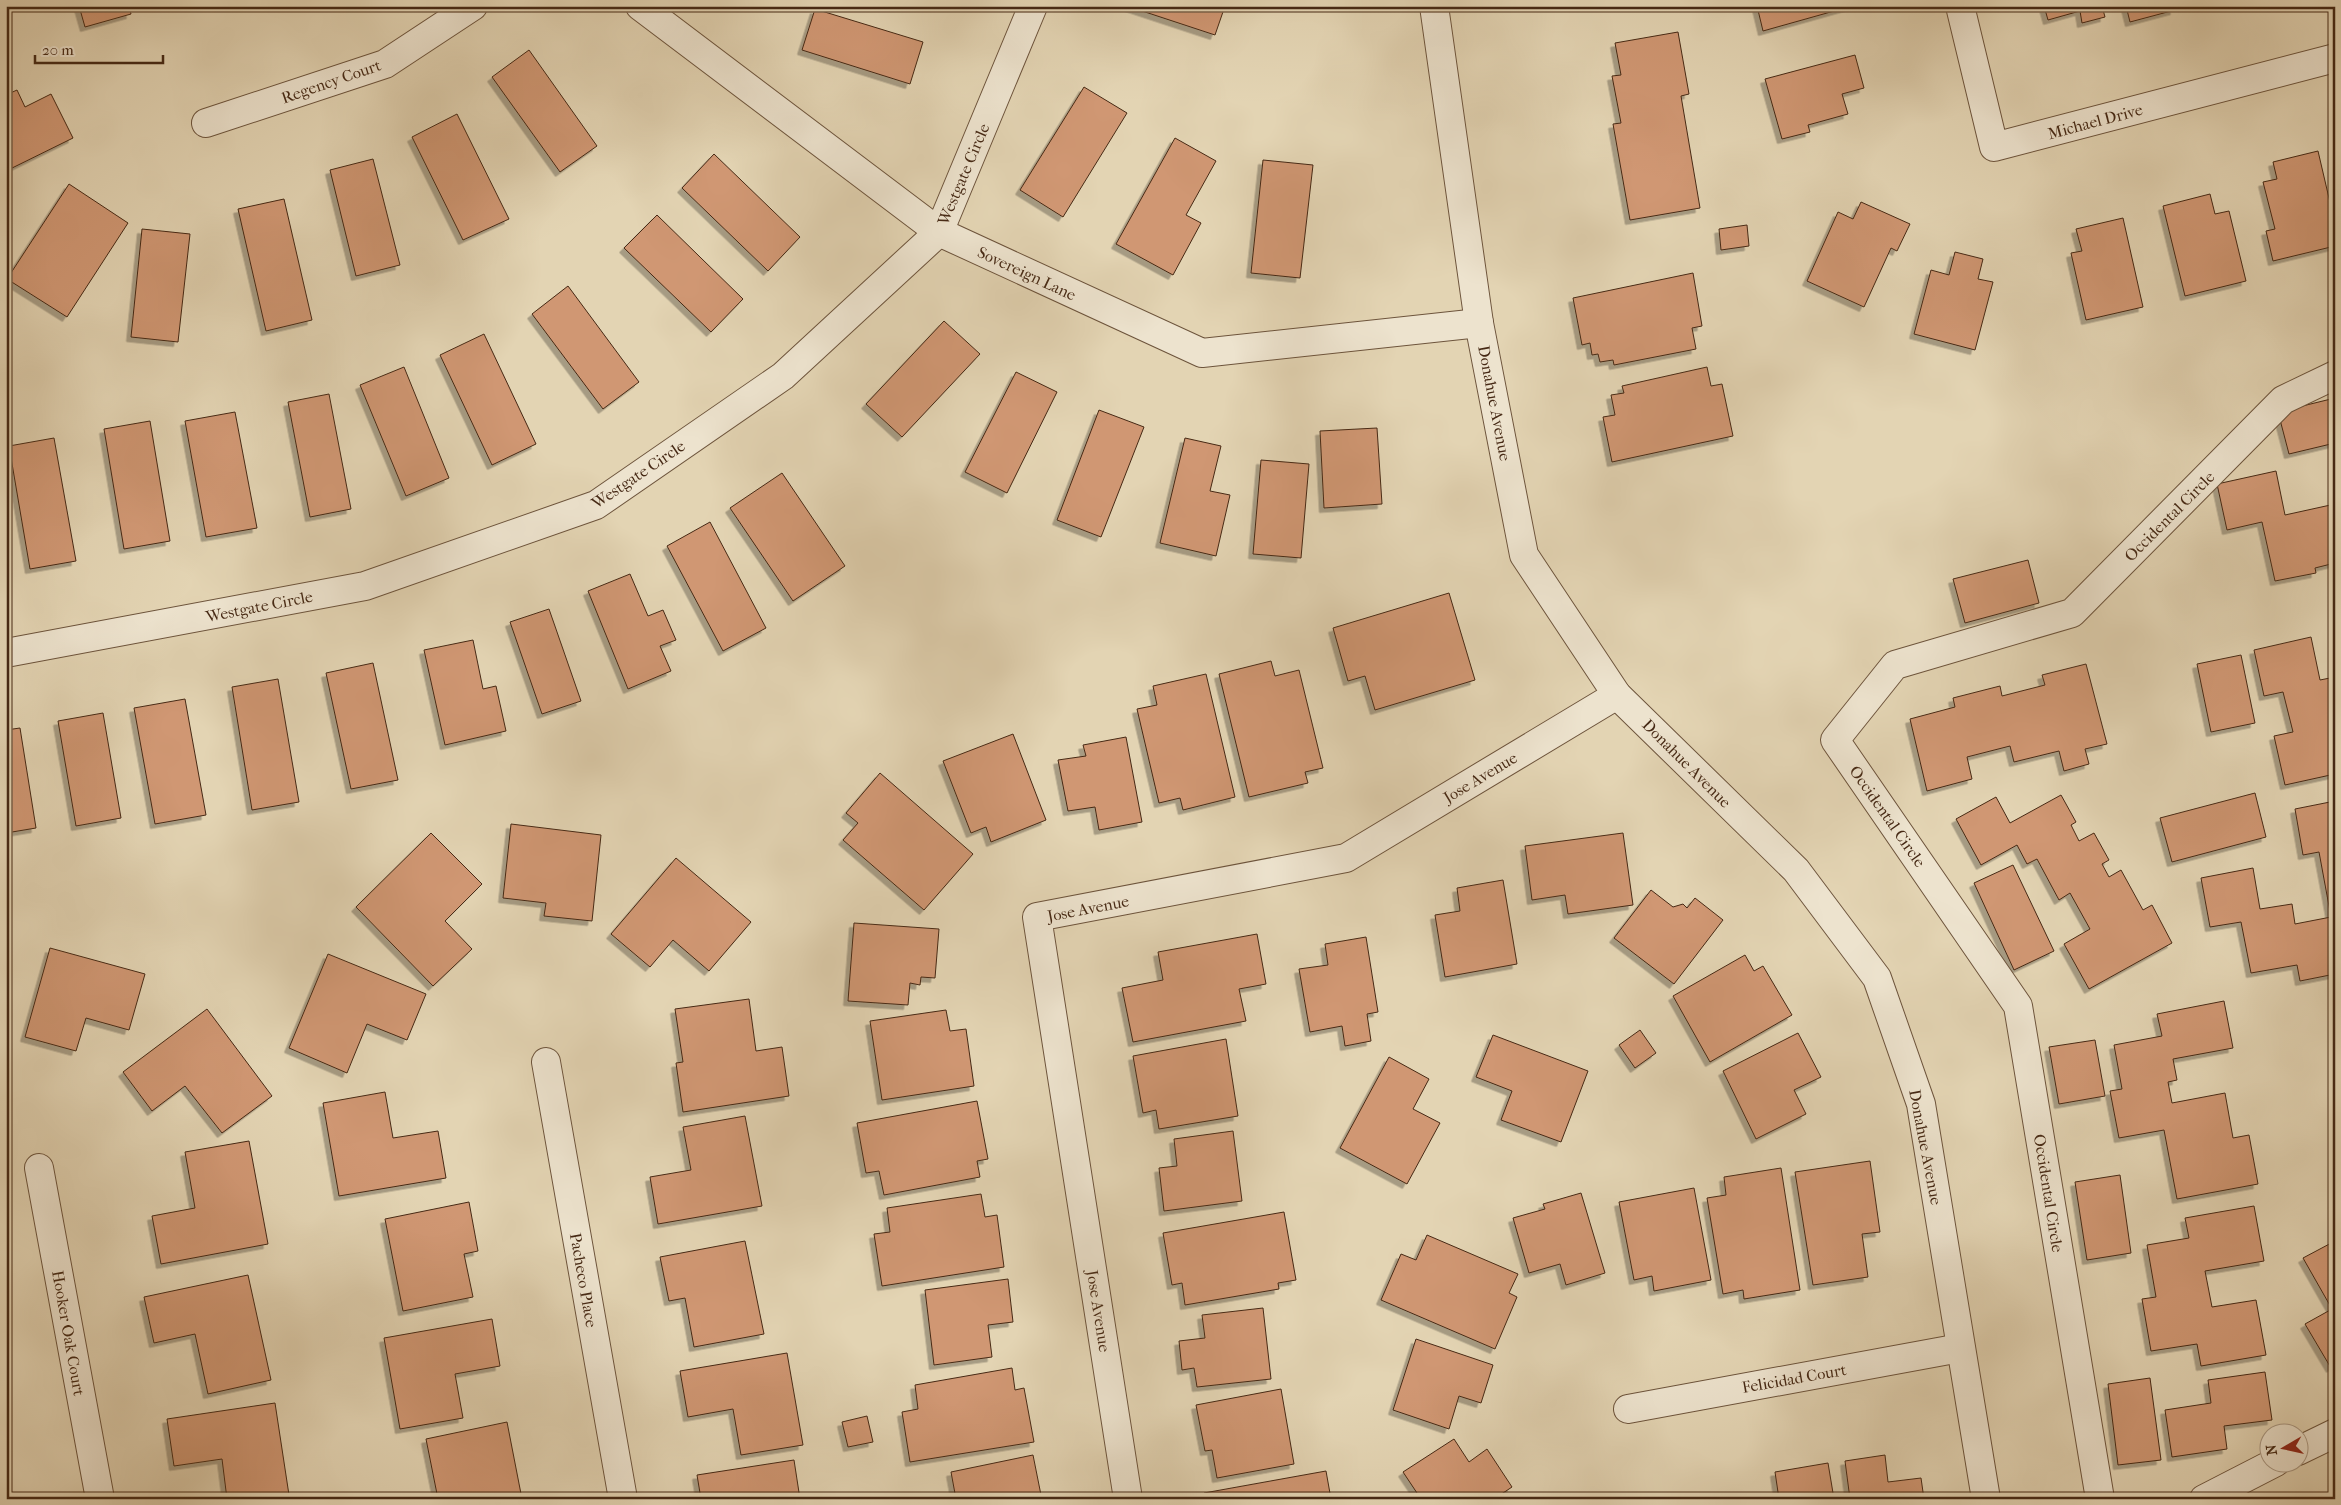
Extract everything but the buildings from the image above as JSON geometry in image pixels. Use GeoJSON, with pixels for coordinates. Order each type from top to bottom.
{"type":"FeatureCollection","features":[{"type":"Feature","properties":{"kind":"street","name":"Regency Court"},"geometry":{"type":"LineString","coordinates":[[206,123],[385,64],[473,6]]}},
{"type":"Feature","properties":{"kind":"street","name":"Sovereign Lane"},"geometry":{"type":"LineString","coordinates":[[640,6],[939,232],[1202,354],[1479,322]]}},
{"type":"Feature","properties":{"kind":"street","name":"Westgate Circle"},"geometry":{"type":"LineString","coordinates":[[6,653],[365,586],[596,505],[783,376],[939,232],[1033,6]]}},
{"type":"Feature","properties":{"kind":"street","name":"Donahue Avenue"},"geometry":{"type":"LineString","coordinates":[[1434,6],[1479,322],[1524,555],[1617,694],[1796,870],[1878,978],[1921,1104],[1986,1499]]}},
{"type":"Feature","properties":{"kind":"street","name":"Michael Drive"},"geometry":{"type":"LineString","coordinates":[[1960,6],[1994,146],[2335,58]]}},
{"type":"Feature","properties":{"kind":"street","name":"Occidental Circle"},"geometry":{"type":"LineString","coordinates":[[2100,1499],[2018,1006],[1835,740],[1895,665],[2072,614],[2283,400],[2335,375]]}},
{"type":"Feature","properties":{"kind":"street","name":"Jose Avenue"},"geometry":{"type":"LineString","coordinates":[[1128,1499],[1037,917],[1346,858],[1617,694]]}},
{"type":"Feature","properties":{"kind":"street","name":"Pacheco Place"},"geometry":{"type":"LineString","coordinates":[[546,1062],[623,1499]]}},
{"type":"Feature","properties":{"kind":"street","name":"Hooker Oak Court"},"geometry":{"type":"LineString","coordinates":[[39,1168],[100,1499]]}},
{"type":"Feature","properties":{"kind":"street","name":"Felicidad Court"},"geometry":{"type":"LineString","coordinates":[[1628,1409],[1960,1348]]}},
{"type":"Feature","properties":{"kind":"street"},"geometry":{"type":"LineString","coordinates":[[2308,1446],[2335,1433]]}},
{"type":"Feature","properties":{"kind":"street"},"geometry":{"type":"LineString","coordinates":[[2204,1499],[2258,1471]]}}]}
